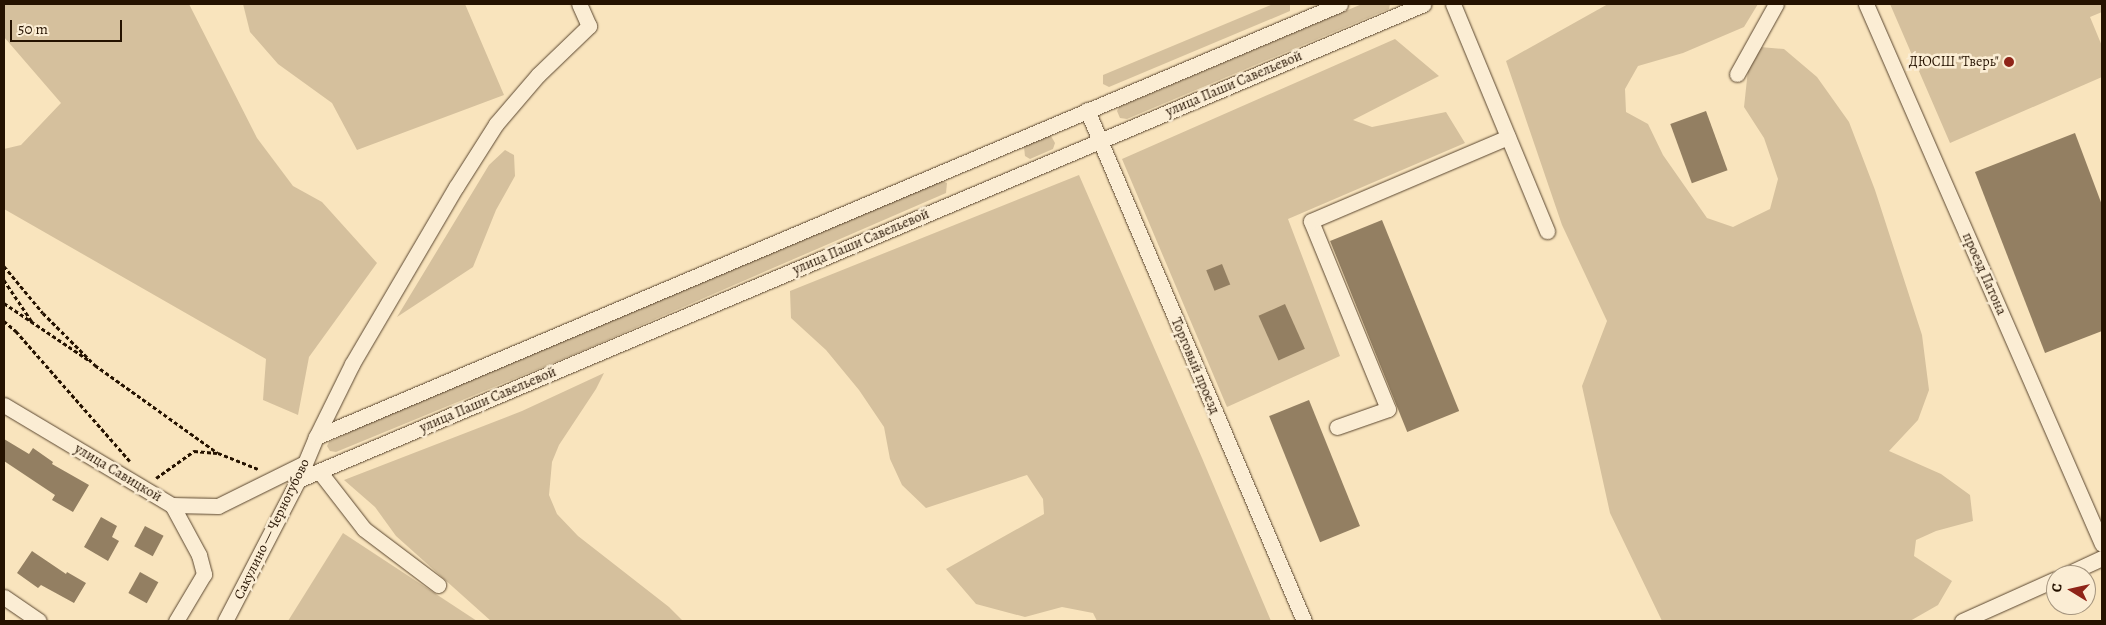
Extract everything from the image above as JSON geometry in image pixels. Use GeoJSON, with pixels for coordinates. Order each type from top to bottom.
{"type":"FeatureCollection","features":[{"type":"Feature","properties":{"kind":"street","name":"Сакулино — Черногубово"},"geometry":{"type":"LineString","coordinates":[[225,621],[298,480],[316,437],[352,364],[456,187],[496,124],[538,75],[589,26],[579,4]]}},
{"type":"Feature","properties":{"kind":"street"},"geometry":{"type":"LineString","coordinates":[[316,437],[1340,4]]}},
{"type":"Feature","properties":{"kind":"street","name":"улица Паши Савельевой"},"geometry":{"type":"LineString","coordinates":[[298,480],[1424,4]]}},
{"type":"Feature","properties":{"kind":"street"},"geometry":{"type":"LineString","coordinates":[[1453,4],[1547,231]]}},
{"type":"Feature","properties":{"kind":"street"},"geometry":{"type":"LineString","coordinates":[[1737,74],[1776,4]]}},
{"type":"Feature","properties":{"kind":"street","name":"проезд Патона"},"geometry":{"type":"LineString","coordinates":[[1866,4],[2102,544]]}},
{"type":"Feature","properties":{"kind":"street","name":"Торговый проезд"},"geometry":{"type":"LineString","coordinates":[[1087,110],[1304,621]]}},
{"type":"Feature","properties":{"kind":"street"},"geometry":{"type":"LineString","coordinates":[[1337,427],[1388,409],[1311,221],[1508,138]]}},
{"type":"Feature","properties":{"kind":"street","name":"улица Савицкой"},"geometry":{"type":"LineString","coordinates":[[4,405],[172,505],[199,555],[204,574],[176,621]]}},
{"type":"Feature","properties":{"kind":"street"},"geometry":{"type":"LineString","coordinates":[[172,505],[218,506],[305,463]]}},
{"type":"Feature","properties":{"kind":"street"},"geometry":{"type":"LineString","coordinates":[[319,471],[364,529],[438,585]]}},
{"type":"Feature","properties":{"kind":"street"},"geometry":{"type":"LineString","coordinates":[[2087,565],[2102,558]]}},
{"type":"Feature","properties":{"kind":"street"},"geometry":{"type":"LineString","coordinates":[[1962,621],[2046,583]]}},
{"type":"Feature","properties":{"kind":"street"},"geometry":{"type":"LineString","coordinates":[[4,597],[39,621]]}},
{"type":"Feature","properties":{"kind":"path"},"geometry":{"type":"LineString","coordinates":[[4,266],[43,313],[95,365]]}},
{"type":"Feature","properties":{"kind":"path"},"geometry":{"type":"LineString","coordinates":[[4,280],[34,325]]}},
{"type":"Feature","properties":{"kind":"path"},"geometry":{"type":"LineString","coordinates":[[4,303],[218,453],[278,477]]}},
{"type":"Feature","properties":{"kind":"path"},"geometry":{"type":"LineString","coordinates":[[4,321],[16,331],[131,462]]}},
{"type":"Feature","properties":{"kind":"path"},"geometry":{"type":"LineString","coordinates":[[156,478],[194,451],[218,453]]}},
{"type":"Feature","properties":{"kind":"shaded area"},"geometry":{"type":"Polygon","coordinates":[[[4,4],[189,4],[257,138],[293,186],[322,202],[377,263],[309,357],[298,415],[263,400],[266,359],[4,209],[4,149],[21,145],[61,103],[4,37],[4,4]]]}},
{"type":"Feature","properties":{"kind":"shaded area"},"geometry":{"type":"Polygon","coordinates":[[[243,4],[465,4],[504,95],[357,150],[332,103],[278,64],[250,32],[243,4]]]}},
{"type":"Feature","properties":{"kind":"shaded area"},"geometry":{"type":"Polygon","coordinates":[[[1273,4],[1290,4],[1290,11],[1109,87],[1103,84],[1103,75],[1273,4]]]}},
{"type":"Feature","properties":{"kind":"shaded area"},"geometry":{"type":"Polygon","coordinates":[[[1362,4],[1390,4],[1389,9],[1127,119],[1120,118],[1117,111],[1119,107],[1362,4]]]}},
{"type":"Feature","properties":{"kind":"shaded area"},"geometry":{"type":"Polygon","coordinates":[[[1608,4],[1758,4],[1744,27],[1683,53],[1638,66],[1625,89],[1626,112],[1648,124],[1663,155],[1707,218],[1733,227],[1770,209],[1778,179],[1764,138],[1744,107],[1748,70],[1760,47],[1784,49],[1817,77],[1849,122],[1875,190],[1922,335],[1929,390],[1918,420],[1889,451],[1941,474],[1970,495],[1973,521],[1936,531],[1916,540],[1914,556],[1952,581],[1938,605],[1910,621],[1662,621],[1610,513],[1582,386],[1607,321],[1562,225],[1506,61],[1608,4]]]}},
{"type":"Feature","properties":{"kind":"shaded area","name":"ДЮСШ \"Тверь\""},"geometry":{"type":"Polygon","coordinates":[[[1890,4],[2102,4],[2102,12],[2090,17],[2102,46],[2102,77],[1950,143],[1890,4]]]}},
{"type":"Feature","properties":{"kind":"shaded area"},"geometry":{"type":"Polygon","coordinates":[[[1395,39],[1439,76],[1353,120],[1372,127],[1446,112],[1465,143],[1288,219],[1340,356],[1227,407],[1122,159],[1395,39]]]}},
{"type":"Feature","properties":{"kind":"shaded area"},"geometry":{"type":"Polygon","coordinates":[[[1045,135],[1051,136],[1055,143],[1053,149],[1030,159],[1025,156],[1024,147],[1045,135]]]}},
{"type":"Feature","properties":{"kind":"shaded area"},"geometry":{"type":"Polygon","coordinates":[[[505,150],[514,155],[515,176],[496,210],[473,267],[397,317],[489,165],[505,150]]]}},
{"type":"Feature","properties":{"kind":"shaded area"},"geometry":{"type":"Polygon","coordinates":[[[1079,175],[1271,621],[1097,621],[1093,613],[1062,607],[1025,617],[976,604],[946,569],[1044,514],[1043,499],[1027,475],[926,508],[902,485],[890,459],[884,427],[859,390],[826,350],[791,318],[790,291],[1079,175]]]}},
{"type":"Feature","properties":{"kind":"shaded area"},"geometry":{"type":"Polygon","coordinates":[[[939,180],[947,183],[946,193],[582,351],[336,452],[330,451],[327,446],[329,442],[381,417],[939,180]]]}},
{"type":"Feature","properties":{"kind":"shaded area"},"geometry":{"type":"Polygon","coordinates":[[[604,373],[596,389],[559,445],[552,462],[549,495],[557,514],[578,536],[669,607],[683,621],[491,621],[396,536],[375,507],[344,480],[522,411],[604,373]]]}},
{"type":"Feature","properties":{"kind":"shaded area"},"geometry":{"type":"Polygon","coordinates":[[[343,533],[477,621],[288,621],[343,533]]]}},
{"type":"Feature","properties":{"kind":"building"},"geometry":{"type":"Polygon","coordinates":[[[1706,111],[1728,170],[1692,183],[1670,124],[1706,111]]]}},
{"type":"Feature","properties":{"kind":"building"},"geometry":{"type":"Polygon","coordinates":[[[2075,133],[2102,205],[2102,331],[2045,353],[1975,172],[2075,133]]]}},
{"type":"Feature","properties":{"kind":"building"},"geometry":{"type":"Polygon","coordinates":[[[1382,220],[1459,411],[1407,432],[1330,241],[1382,220]]]}},
{"type":"Feature","properties":{"kind":"building"},"geometry":{"type":"Polygon","coordinates":[[[1222,264],[1230,284],[1214,291],[1206,270],[1222,264]]]}},
{"type":"Feature","properties":{"kind":"building"},"geometry":{"type":"Polygon","coordinates":[[[1285,304],[1305,349],[1278,361],[1259,316],[1285,304]]]}},
{"type":"Feature","properties":{"kind":"building"},"geometry":{"type":"Polygon","coordinates":[[[1309,400],[1360,526],[1320,542],[1269,416],[1309,400]]]}},
{"type":"Feature","properties":{"kind":"building"},"geometry":{"type":"Polygon","coordinates":[[[4,439],[29,454],[33,448],[53,462],[52,464],[89,485],[73,512],[52,500],[55,495],[4,461],[4,439]]]}},
{"type":"Feature","properties":{"kind":"building"},"geometry":{"type":"Polygon","coordinates":[[[101,517],[117,526],[112,537],[119,541],[108,561],[84,547],[101,517]]]}},
{"type":"Feature","properties":{"kind":"building"},"geometry":{"type":"Polygon","coordinates":[[[145,526],[164,536],[153,556],[134,546],[145,526]]]}},
{"type":"Feature","properties":{"kind":"building"},"geometry":{"type":"Polygon","coordinates":[[[32,551],[66,574],[67,572],[86,583],[74,603],[41,585],[38,588],[17,573],[32,551]]]}},
{"type":"Feature","properties":{"kind":"building"},"geometry":{"type":"Polygon","coordinates":[[[140,572],[158,582],[147,603],[128,593],[140,572]]]}},
{"type":"Feature","properties":{"kind":"place","name":"ДЮСШ \"Тверь\""},"geometry":{"type":"Point","coordinates":[2009,62]}}]}
